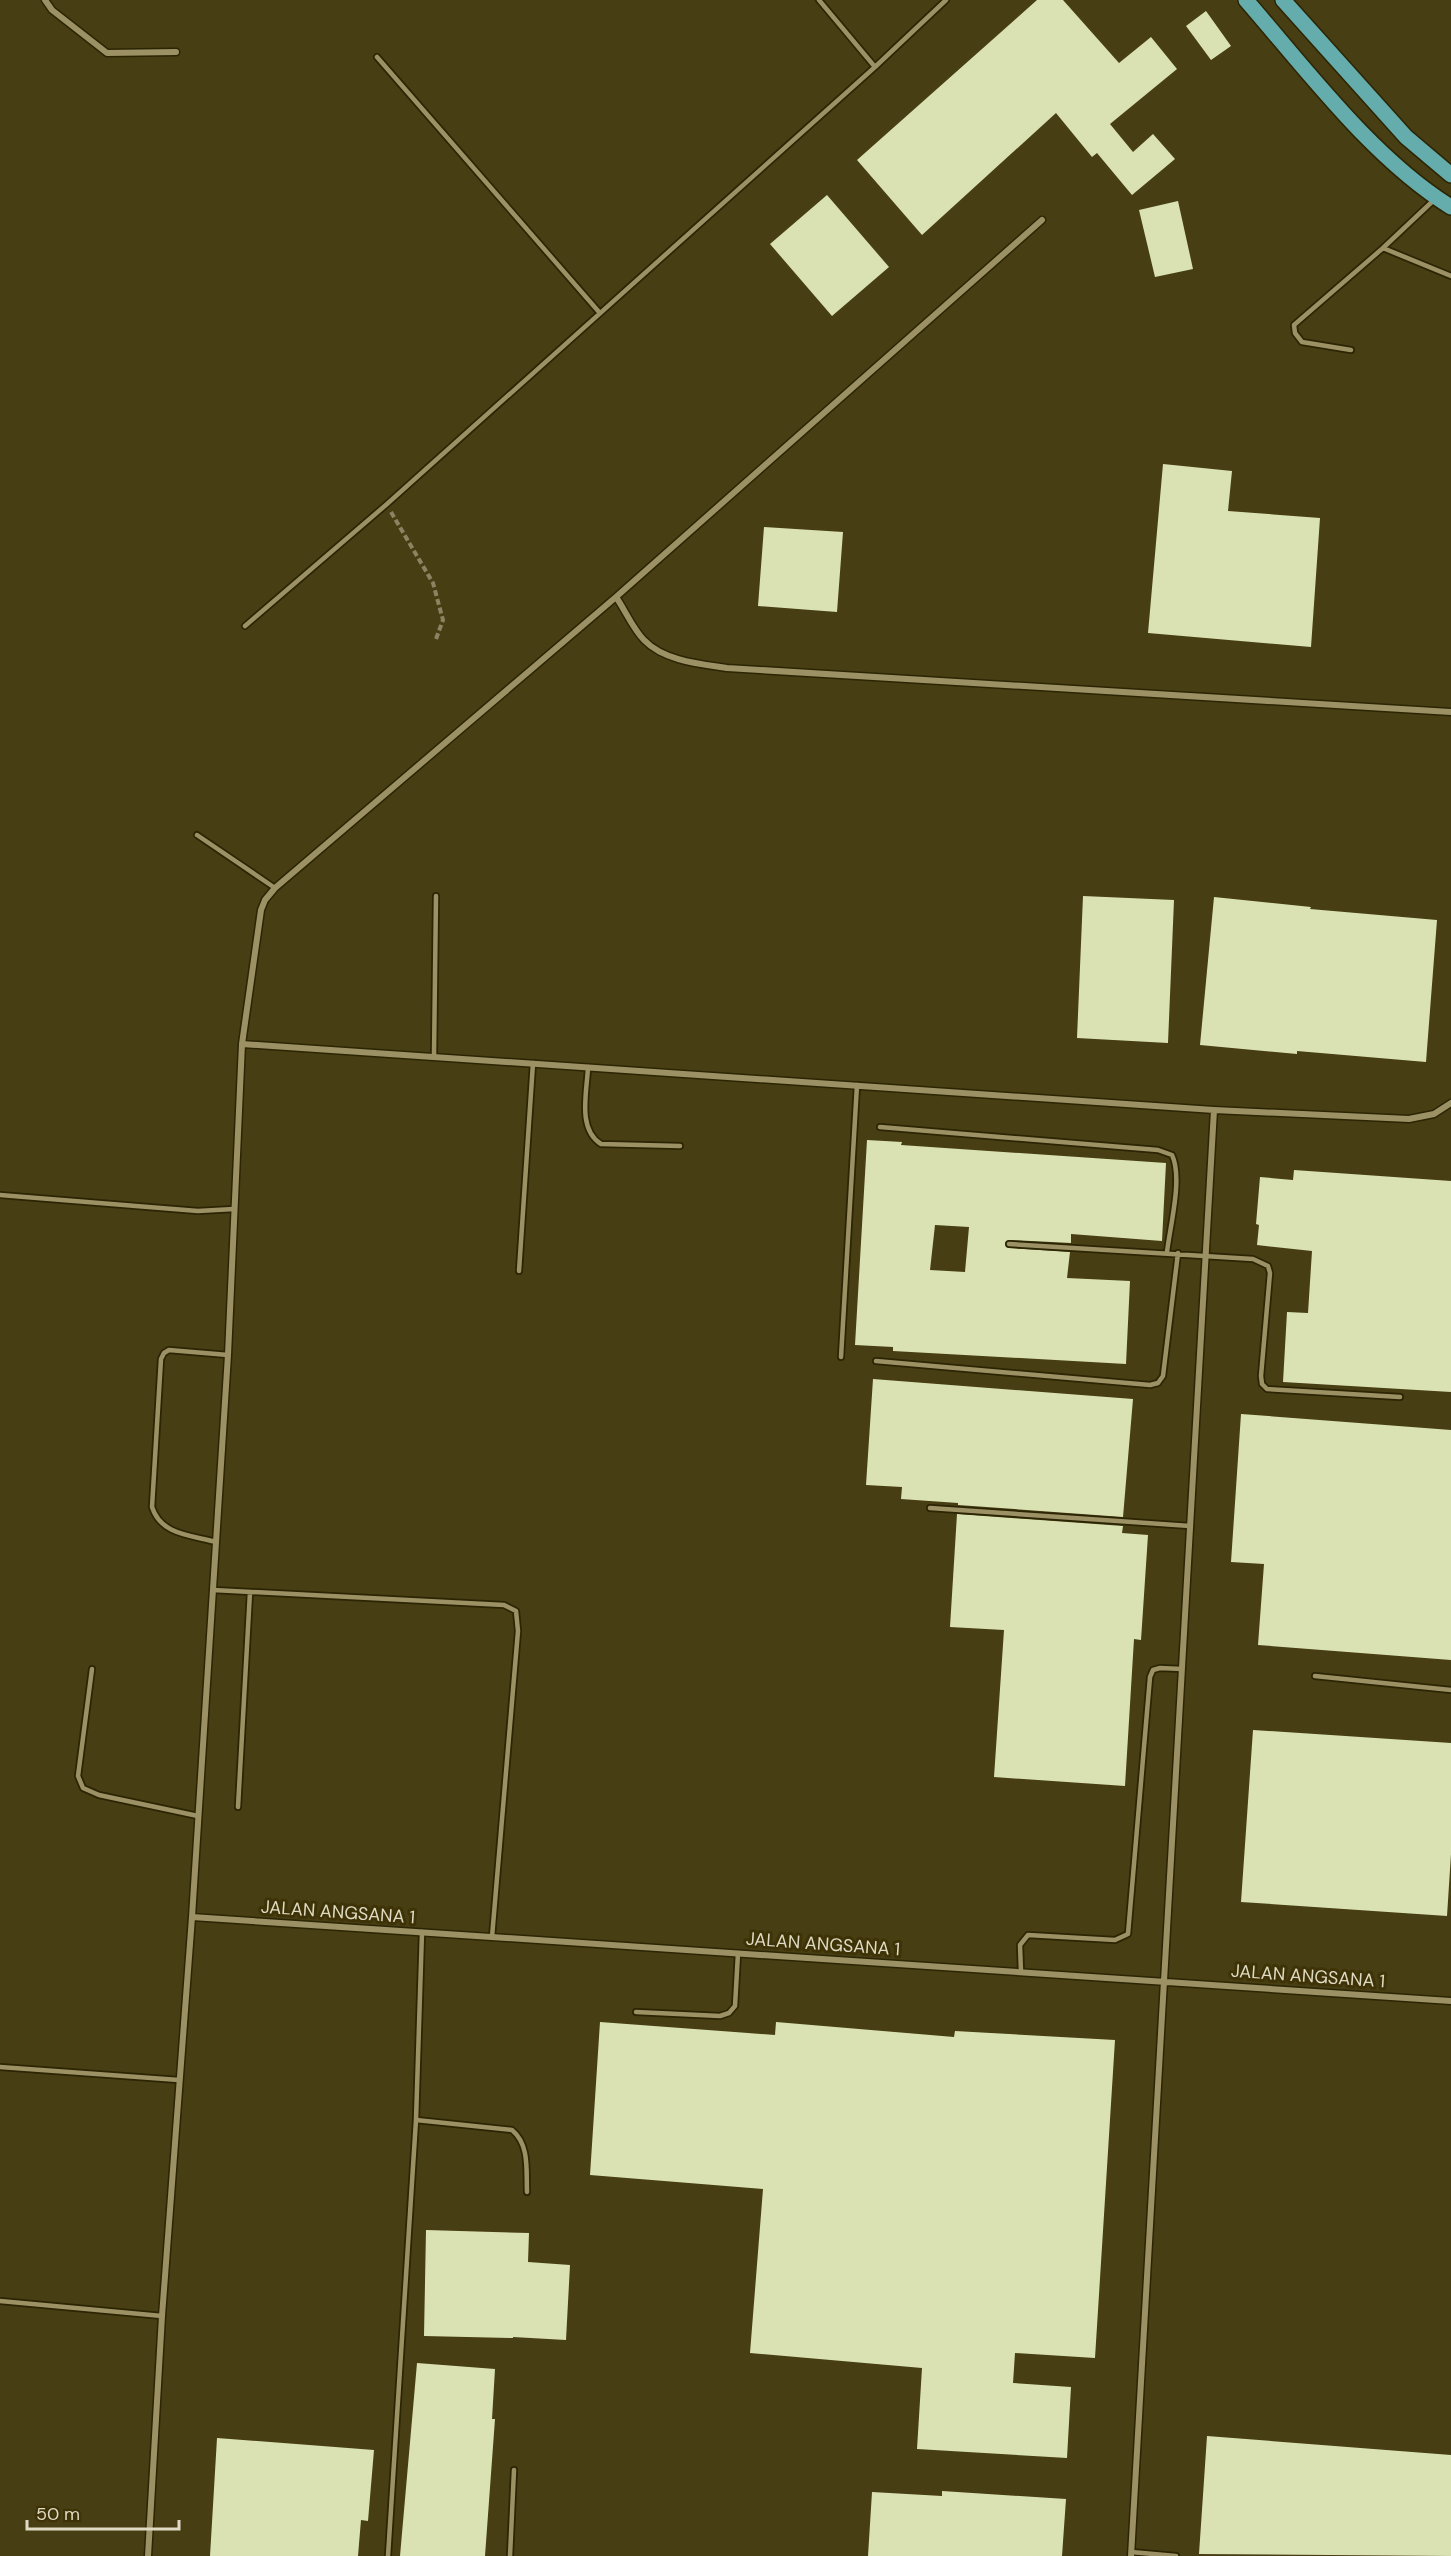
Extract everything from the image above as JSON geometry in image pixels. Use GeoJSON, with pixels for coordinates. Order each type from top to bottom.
{"type":"FeatureCollection","features":[{"type":"Feature","properties":{"kind":"main road"},"geometry":{"type":"LineString","coordinates":[[1246,0],[1348,117],[1396,164],[1451,207]]}},
{"type":"Feature","properties":{"kind":"main road"},"geometry":{"type":"LineString","coordinates":[[1283,0],[1406,137],[1451,175]]}},
{"type":"Feature","properties":{"kind":"street"},"geometry":{"type":"LineString","coordinates":[[45,0],[52,10],[107,53],[176,52]]}},
{"type":"Feature","properties":{"kind":"street"},"geometry":{"type":"LineString","coordinates":[[148,2556],[162,2316],[192,1917],[228,1355],[242,1044],[261,910],[265,900],[275,888],[616,597],[1041,220]]}},
{"type":"Feature","properties":{"kind":"street"},"geometry":{"type":"LineString","coordinates":[[616,597],[643,640],[656,650],[683,661],[727,668],[1451,712]]}},
{"type":"Feature","properties":{"kind":"street"},"geometry":{"type":"LineString","coordinates":[[242,1044],[1214,1110],[1409,1119],[1434,1114],[1451,1103]]}},
{"type":"Feature","properties":{"kind":"street"},"geometry":{"type":"LineString","coordinates":[[1131,2554],[1214,1110]]}},
{"type":"Feature","properties":{"kind":"street","name":"JALAN ANGSANA 1"},"geometry":{"type":"LineString","coordinates":[[192,1917],[1451,2001]]}},
{"type":"Feature","properties":{"kind":"lane"},"geometry":{"type":"LineString","coordinates":[[819,0],[875,67]]}},
{"type":"Feature","properties":{"kind":"lane"},"geometry":{"type":"LineString","coordinates":[[245,626],[387,504],[875,67],[946,0]]}},
{"type":"Feature","properties":{"kind":"lane"},"geometry":{"type":"LineString","coordinates":[[377,57],[599,312]]}},
{"type":"Feature","properties":{"kind":"lane"},"geometry":{"type":"LineString","coordinates":[[1351,350],[1302,342],[1295,333],[1294,325],[1437,198]]}},
{"type":"Feature","properties":{"kind":"lane"},"geometry":{"type":"LineString","coordinates":[[1383,248],[1451,276]]}},
{"type":"Feature","properties":{"kind":"lane"},"geometry":{"type":"LineString","coordinates":[[197,835],[275,888]]}},
{"type":"Feature","properties":{"kind":"lane"},"geometry":{"type":"LineString","coordinates":[[434,1056],[436,896]]}},
{"type":"Feature","properties":{"kind":"lane"},"geometry":{"type":"LineString","coordinates":[[519,1271],[532,1063]]}},
{"type":"Feature","properties":{"kind":"lane"},"geometry":{"type":"LineString","coordinates":[[588,1067],[586,1128],[593,1139],[601,1144],[680,1146]]}},
{"type":"Feature","properties":{"kind":"lane"},"geometry":{"type":"LineString","coordinates":[[841,1357],[857,1085]]}},
{"type":"Feature","properties":{"kind":"lane"},"geometry":{"type":"LineString","coordinates":[[880,1127],[1158,1150],[1172,1155],[1176,1164],[1176,1178],[1167,1252]]}},
{"type":"Feature","properties":{"kind":"lane"},"geometry":{"type":"LineString","coordinates":[[0,1195],[198,1211],[234,1209]]}},
{"type":"Feature","properties":{"kind":"lane"},"geometry":{"type":"LineString","coordinates":[[1009,1244],[1206,1254],[1253,1259],[1268,1266],[1270,1273],[1261,1376],[1264,1387],[1400,1397]]}},
{"type":"Feature","properties":{"kind":"lane"},"geometry":{"type":"LineString","coordinates":[[876,1361],[1138,1384],[1158,1383],[1163,1377],[1178,1253]]}},
{"type":"Feature","properties":{"kind":"lane"},"geometry":{"type":"LineString","coordinates":[[216,1542],[166,1529],[155,1516],[152,1507],[159,1382],[161,1359],[169,1350],[228,1355]]}},
{"type":"Feature","properties":{"kind":"lane"},"geometry":{"type":"LineString","coordinates":[[930,1508],[1190,1526]]}},
{"type":"Feature","properties":{"kind":"lane"},"geometry":{"type":"LineString","coordinates":[[213,1590],[504,1605],[516,1611],[518,1631],[492,1937]]}},
{"type":"Feature","properties":{"kind":"lane"},"geometry":{"type":"LineString","coordinates":[[238,1807],[250,1592]]}},
{"type":"Feature","properties":{"kind":"lane"},"geometry":{"type":"LineString","coordinates":[[1021,1972],[1020,1945],[1028,1935],[1115,1940],[1128,1934],[1150,1677],[1153,1670],[1160,1668],[1182,1669]]}},
{"type":"Feature","properties":{"kind":"lane"},"geometry":{"type":"LineString","coordinates":[[93,1669],[78,1776],[83,1788],[99,1795],[198,1816]]}},
{"type":"Feature","properties":{"kind":"lane"},"geometry":{"type":"LineString","coordinates":[[1315,1676],[1451,1690]]}},
{"type":"Feature","properties":{"kind":"lane"},"geometry":{"type":"LineString","coordinates":[[388,2556],[416,2120],[422,1932]]}},
{"type":"Feature","properties":{"kind":"lane"},"geometry":{"type":"LineString","coordinates":[[636,2012],[720,2016],[729,2013],[735,2006],[738,1953]]}},
{"type":"Feature","properties":{"kind":"lane"},"geometry":{"type":"LineString","coordinates":[[0,2067],[179,2080]]}},
{"type":"Feature","properties":{"kind":"lane"},"geometry":{"type":"LineString","coordinates":[[416,2120],[512,2130],[519,2136],[525,2155],[527,2192]]}},
{"type":"Feature","properties":{"kind":"lane"},"geometry":{"type":"LineString","coordinates":[[0,2301],[162,2316]]}},
{"type":"Feature","properties":{"kind":"lane"},"geometry":{"type":"LineString","coordinates":[[510,2556],[514,2470]]}},
{"type":"Feature","properties":{"kind":"lane"},"geometry":{"type":"LineString","coordinates":[[1131,2554],[1176,2556]]}},
{"type":"Feature","properties":{"kind":"path"},"geometry":{"type":"LineString","coordinates":[[387,504],[433,584],[443,620],[436,639]]}},
{"type":"Feature","properties":{"kind":"building"},"geometry":{"type":"Polygon","coordinates":[[[1037,0],[1063,0],[1119,63],[1151,37],[1177,69],[1110,124],[1133,152],[1153,134],[1175,159],[1132,195],[1097,153],[1092,157],[1056,113],[922,235],[857,160],[1037,0]]]}},
{"type":"Feature","properties":{"kind":"building"},"geometry":{"type":"Polygon","coordinates":[[[1206,11],[1231,46],[1211,60],[1186,26],[1206,11]]]}},
{"type":"Feature","properties":{"kind":"building"},"geometry":{"type":"Polygon","coordinates":[[[827,195],[889,267],[832,316],[770,244],[827,195]]]}},
{"type":"Feature","properties":{"kind":"building"},"geometry":{"type":"Polygon","coordinates":[[[1178,201],[1193,269],[1155,277],[1139,210],[1178,201]]]}},
{"type":"Feature","properties":{"kind":"building"},"geometry":{"type":"Polygon","coordinates":[[[1163,464],[1232,471],[1228,511],[1320,518],[1311,647],[1148,633],[1163,464]]]}},
{"type":"Feature","properties":{"kind":"building"},"geometry":{"type":"Polygon","coordinates":[[[764,527],[843,532],[837,612],[758,606],[764,527]]]}},
{"type":"Feature","properties":{"kind":"building"},"geometry":{"type":"Polygon","coordinates":[[[1083,896],[1174,900],[1168,1043],[1077,1038],[1083,896]]]}},
{"type":"Feature","properties":{"kind":"building"},"geometry":{"type":"Polygon","coordinates":[[[1214,897],[1311,907],[1310,909],[1437,920],[1426,1062],[1200,1045],[1214,897]]]}},
{"type":"Feature","properties":{"kind":"building"},"geometry":{"type":"Polygon","coordinates":[[[867,1140],[902,1142],[901,1145],[1166,1163],[1162,1241],[1071,1234],[1071,1243],[1009,1240],[1005,1243],[1009,1248],[1070,1252],[1067,1278],[1130,1281],[1126,1364],[893,1351],[893,1347],[855,1345],[867,1140]],[[935,1225],[930,1270],[965,1272],[969,1227],[935,1225]]]}},
{"type":"Feature","properties":{"kind":"building"},"geometry":{"type":"Polygon","coordinates":[[[1294,1170],[1451,1181],[1451,1392],[1283,1382],[1287,1312],[1308,1313],[1312,1251],[1257,1245],[1259,1225],[1256,1224],[1260,1177],[1293,1180],[1294,1170]]]}},
{"type":"Feature","properties":{"kind":"building"},"geometry":{"type":"Polygon","coordinates":[[[873,1379],[1133,1399],[1123,1517],[901,1499],[902,1487],[866,1485],[873,1379]]]}},
{"type":"Feature","properties":{"kind":"building"},"geometry":{"type":"Polygon","coordinates":[[[1241,1414],[1451,1430],[1451,1660],[1258,1645],[1264,1564],[1231,1562],[1241,1414]]]}},
{"type":"Feature","properties":{"kind":"building"},"geometry":{"type":"Polygon","coordinates":[[[957,1514],[1123,1526],[1122,1533],[1148,1535],[1141,1640],[1134,1639],[1125,1786],[994,1777],[1004,1630],[950,1627],[957,1514]]]}},
{"type":"Feature","properties":{"kind":"building"},"geometry":{"type":"Polygon","coordinates":[[[1253,1730],[1451,1743],[1451,1854],[1447,1916],[1241,1902],[1253,1730]]]}},
{"type":"Feature","properties":{"kind":"building"},"geometry":{"type":"Polygon","coordinates":[[[600,2022],[775,2035],[776,2022],[954,2037],[955,2031],[1115,2040],[1095,2358],[1015,2353],[1013,2383],[1071,2387],[1067,2458],[917,2449],[922,2368],[750,2353],[763,2189],[590,2175],[600,2022]]]}},
{"type":"Feature","properties":{"kind":"building"},"geometry":{"type":"Polygon","coordinates":[[[426,2230],[529,2233],[528,2262],[570,2265],[566,2340],[424,2336],[426,2230]]]}},
{"type":"Feature","properties":{"kind":"building"},"geometry":{"type":"Polygon","coordinates":[[[417,2363],[495,2369],[492,2419],[495,2419],[485,2556],[400,2556],[417,2363]]]}},
{"type":"Feature","properties":{"kind":"building"},"geometry":{"type":"Polygon","coordinates":[[[1207,2436],[1451,2455],[1451,2556],[1199,2554],[1207,2436]]]}},
{"type":"Feature","properties":{"kind":"building"},"geometry":{"type":"Polygon","coordinates":[[[217,2438],[374,2450],[368,2521],[361,2520],[358,2556],[210,2556],[217,2438]]]}},
{"type":"Feature","properties":{"kind":"building"},"geometry":{"type":"Polygon","coordinates":[[[942,2491],[1066,2499],[1062,2556],[868,2556],[872,2492],[942,2496],[942,2491]]]}}]}
